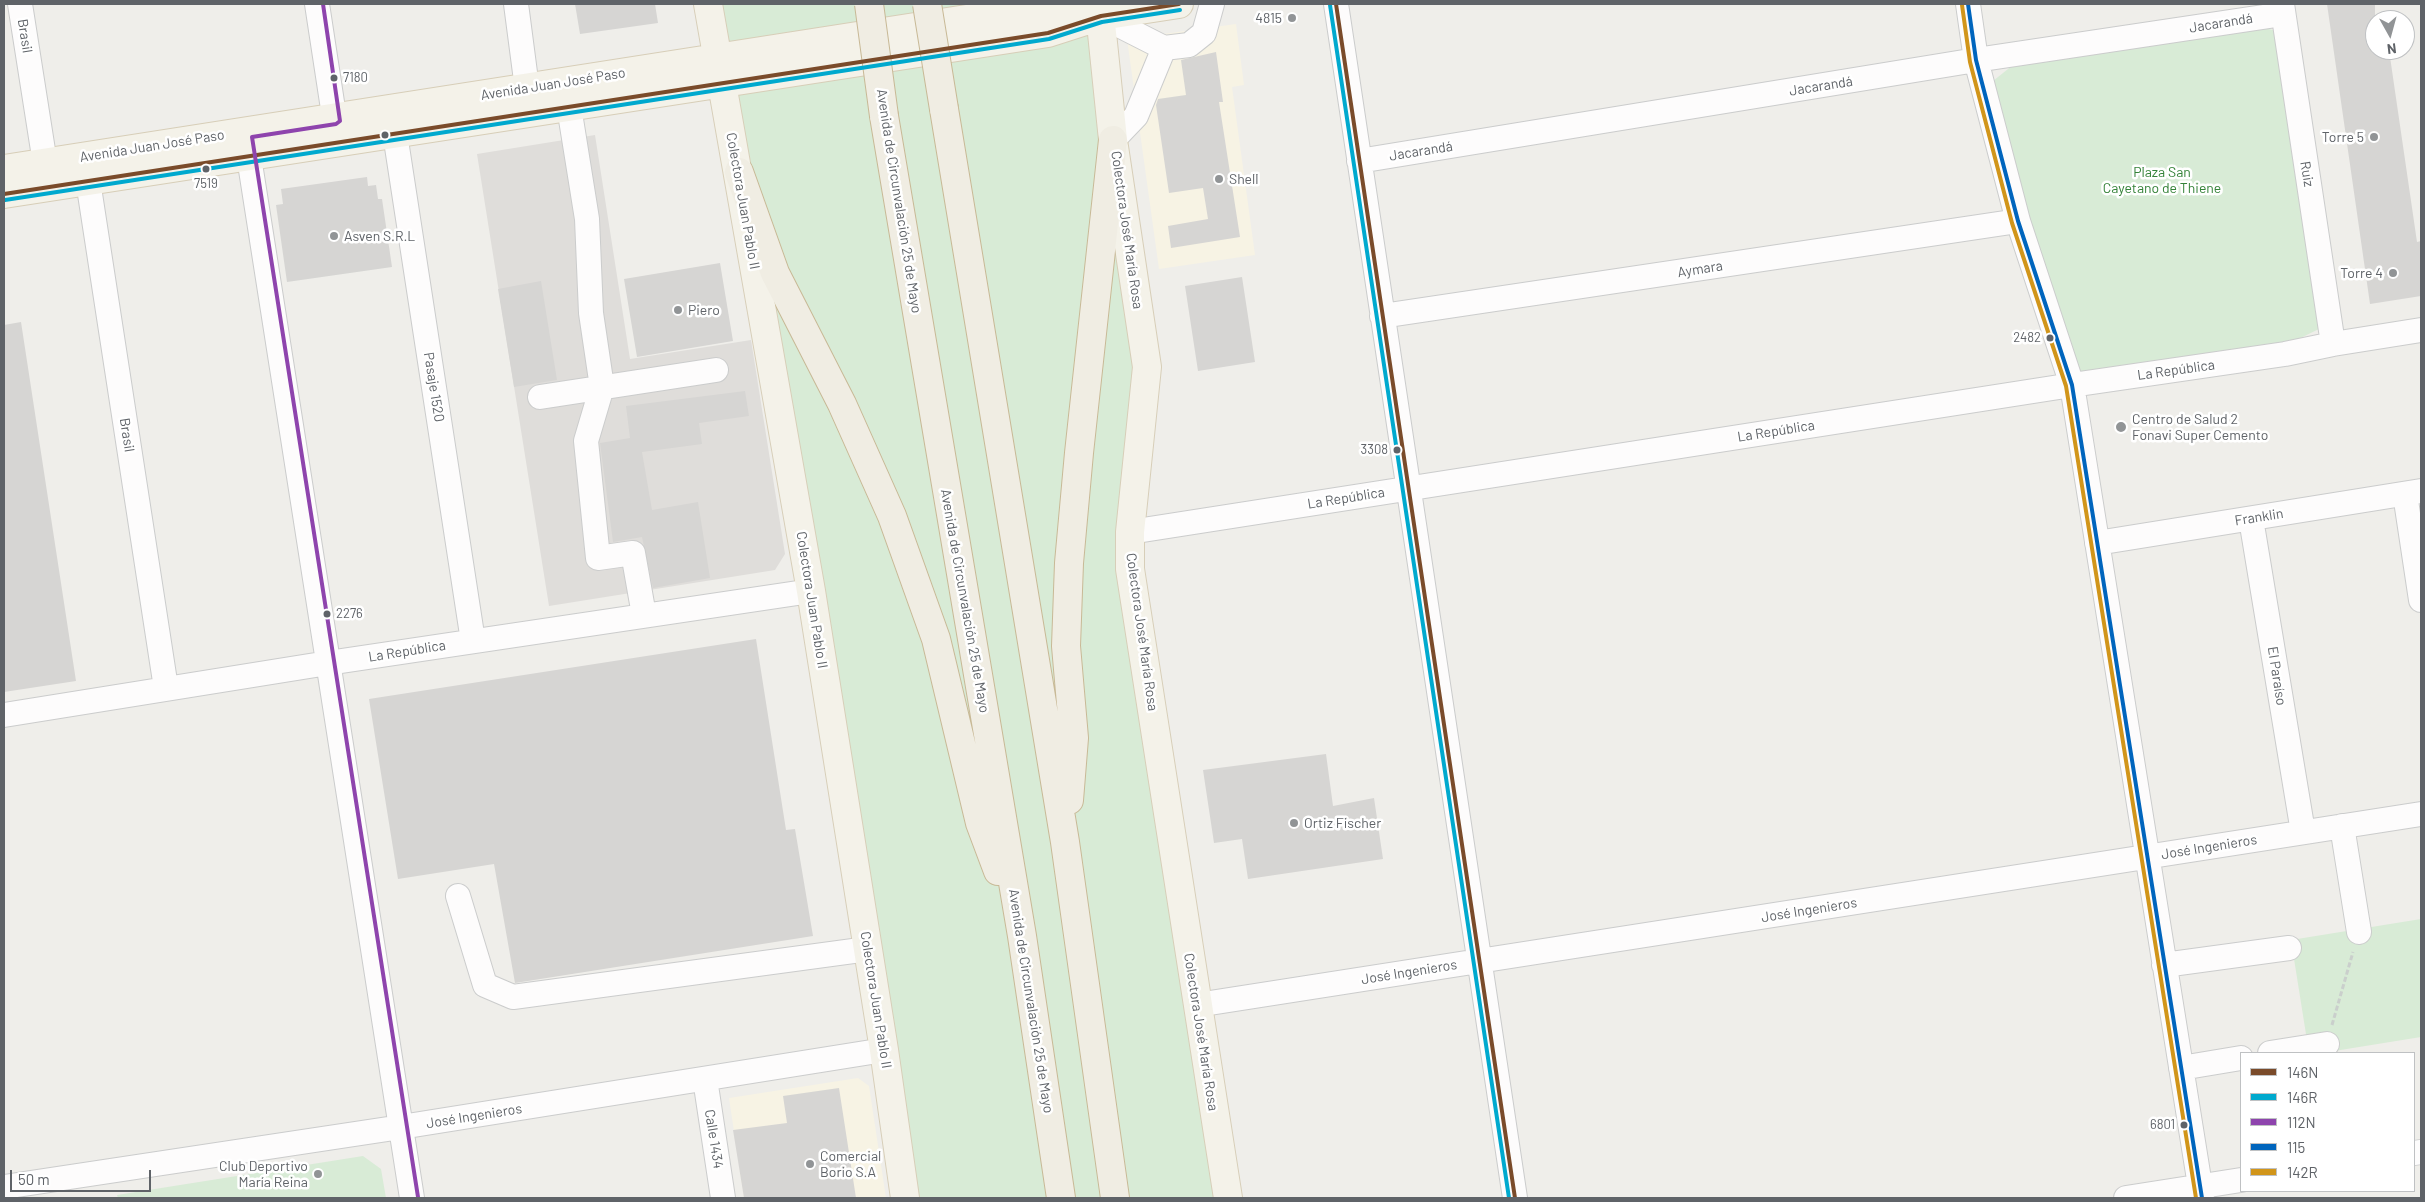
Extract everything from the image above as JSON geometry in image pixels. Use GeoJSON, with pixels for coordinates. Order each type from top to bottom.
{"type":"FeatureCollection","features":[{"type":"Feature","properties":{"kind":"highway","name":"Avenida de Circunvalación 25 de Mayo"},"geometry":{"type":"LineString","coordinates":[[869,4],[884,116],[1022,936],[1061,1198]]}},
{"type":"Feature","properties":{"kind":"highway"},"geometry":{"type":"LineString","coordinates":[[928,4],[1065,842],[1116,1198]]}},
{"type":"Feature","properties":{"kind":"highway"},"geometry":{"type":"LineString","coordinates":[[1065,842],[1074,738],[1066,646],[1069,563],[1113,140]]}},
{"type":"Feature","properties":{"kind":"highway"},"geometry":{"type":"LineString","coordinates":[[739,172],[775,273],[842,404],[892,516],[936,639],[980,823],[1022,936]]}},
{"type":"Feature","properties":{"kind":"main road","name":"Colectora Juan Pablo II"},"geometry":{"type":"LineString","coordinates":[[708,4],[811,591],[884,1050],[905,1198]]}},
{"type":"Feature","properties":{"kind":"main road","name":"Avenida Juan José Paso"},"geometry":{"type":"LineString","coordinates":[[4,194],[45,175],[337,130],[527,88],[1044,7],[1100,10],[1178,4]]}},
{"type":"Feature","properties":{"kind":"main road","name":"Avenida Juan José Paso"},"geometry":{"type":"LineString","coordinates":[[337,130],[395,134],[1048,33],[1100,10]]}},
{"type":"Feature","properties":{"kind":"main road","name":"Colectora José María Rosa"},"geometry":{"type":"LineString","coordinates":[[1100,10],[1113,140],[1147,367],[1130,532],[1130,569],[1228,1198]]}},
{"type":"Feature","properties":{"kind":"main road","name":"Avenida Juan José Paso"},"geometry":{"type":"LineString","coordinates":[[4,169],[88,181],[247,144]]}},
{"type":"Feature","properties":{"kind":"street","name":"Brasil"},"geometry":{"type":"LineString","coordinates":[[20,4],[45,175]]}},
{"type":"Feature","properties":{"kind":"street"},"geometry":{"type":"LineString","coordinates":[[317,4],[337,130]]}},
{"type":"Feature","properties":{"kind":"street"},"geometry":{"type":"LineString","coordinates":[[516,4],[527,88]]}},
{"type":"Feature","properties":{"kind":"street"},"geometry":{"type":"LineString","coordinates":[[1100,10],[1164,48],[1189,45],[1204,33],[1212,4]]}},
{"type":"Feature","properties":{"kind":"street"},"geometry":{"type":"LineString","coordinates":[[1336,4],[1407,489],[1515,1198]]}},
{"type":"Feature","properties":{"kind":"street"},"geometry":{"type":"LineString","coordinates":[[1968,4],[1976,60],[2018,221],[2072,385],[2201,1192]]}},
{"type":"Feature","properties":{"kind":"street","name":"Jacarandá"},"geometry":{"type":"LineString","coordinates":[[1359,161],[2282,9]]}},
{"type":"Feature","properties":{"kind":"street","name":"Ruiz"},"geometry":{"type":"LineString","coordinates":[[2282,9],[2333,344]]}},
{"type":"Feature","properties":{"kind":"street"},"geometry":{"type":"LineString","coordinates":[[1113,140],[1136,116],[1164,48]]}},
{"type":"Feature","properties":{"kind":"street"},"geometry":{"type":"LineString","coordinates":[[569,107],[587,219],[591,313],[602,387],[586,441],[598,558],[633,553],[644,616]]}},
{"type":"Feature","properties":{"kind":"street","name":"Pasaje 1520"},"geometry":{"type":"LineString","coordinates":[[395,134],[473,641]]}},
{"type":"Feature","properties":{"kind":"street"},"geometry":{"type":"LineString","coordinates":[[247,144],[412,1198]]}},
{"type":"Feature","properties":{"kind":"street","name":"Brasil"},"geometry":{"type":"LineString","coordinates":[[88,181],[166,688]]}},
{"type":"Feature","properties":{"kind":"street","name":"Aymara"},"geometry":{"type":"LineString","coordinates":[[1382,316],[2018,221]]}},
{"type":"Feature","properties":{"kind":"street","name":"La República"},"geometry":{"type":"LineString","coordinates":[[1130,532],[2072,385],[2285,354],[2333,344],[2421,330]]}},
{"type":"Feature","properties":{"kind":"street"},"geometry":{"type":"LineString","coordinates":[[540,397],[716,370]]}},
{"type":"Feature","properties":{"kind":"street"},"geometry":{"type":"LineString","coordinates":[[2413,493],[2421,600]]}},
{"type":"Feature","properties":{"kind":"street","name":"Franklin"},"geometry":{"type":"LineString","coordinates":[[2096,543],[2413,493]]}},
{"type":"Feature","properties":{"kind":"street","name":"El Paraíso"},"geometry":{"type":"LineString","coordinates":[[2251,519],[2303,832]]}},
{"type":"Feature","properties":{"kind":"street","name":"La República"},"geometry":{"type":"LineString","coordinates":[[4,715],[328,663],[811,591]]}},
{"type":"Feature","properties":{"kind":"street","name":"José Ingenieros"},"geometry":{"type":"LineString","coordinates":[[1197,1005],[2421,814]]}},
{"type":"Feature","properties":{"kind":"street"},"geometry":{"type":"LineString","coordinates":[[2342,826],[2359,932]]}},
{"type":"Feature","properties":{"kind":"street"},"geometry":{"type":"LineString","coordinates":[[458,896],[485,985],[513,997],[868,949]]}},
{"type":"Feature","properties":{"kind":"street"},"geometry":{"type":"LineString","coordinates":[[2164,965],[2289,948]]}},
{"type":"Feature","properties":{"kind":"street"},"geometry":{"type":"LineString","coordinates":[[2276,1052],[2327,1044]]}},
{"type":"Feature","properties":{"kind":"street","name":"José Ingenieros"},"geometry":{"type":"LineString","coordinates":[[4,1187],[401,1127],[884,1050]]}},
{"type":"Feature","properties":{"kind":"street"},"geometry":{"type":"LineString","coordinates":[[2181,1068],[2240,1058]]}},
{"type":"Feature","properties":{"kind":"street","name":"Calle 1434"},"geometry":{"type":"LineString","coordinates":[[705,1079],[723,1198]]}},
{"type":"Feature","properties":{"kind":"street"},"geometry":{"type":"LineString","coordinates":[[2126,1198],[2201,1192],[2240,1180]]}},
{"type":"Feature","properties":{"kind":"path"},"geometry":{"type":"LineString","coordinates":[[2327,1044],[2359,932]]}},
{"type":"Feature","properties":{"kind":"shaded area","name":"Shell"},"geometry":{"type":"Polygon","coordinates":[[[1236,24],[1244,85],[1232,87],[1255,255],[1159,269],[1127,39],[1236,24]]]}},
{"type":"Feature","properties":{"kind":"shaded area"},"geometry":{"type":"Polygon","coordinates":[[[595,135],[630,359],[751,340],[785,554],[775,570],[549,606],[477,154],[595,135]]]}},
{"type":"Feature","properties":{"kind":"shaded area","name":"Comercial Borio S.A"},"geometry":{"type":"Polygon","coordinates":[[[858,1078],[869,1086],[886,1198],[744,1198],[729,1098],[858,1078]]]}},
{"type":"Feature","properties":{"kind":"green space"},"geometry":{"type":"Polygon","coordinates":[[[708,4],[1099,4],[1147,367],[1130,532],[1228,1198],[905,1198],[708,4]]]}},
{"type":"Feature","properties":{"kind":"green space","name":"Plaza San Cayetano de Thiene"},"geometry":{"type":"Polygon","coordinates":[[[2254,25],[2273,30],[2282,47],[2323,327],[2274,351],[2089,375],[2075,370],[2029,220],[1993,81],[2018,61],[2254,25]]]}},
{"type":"Feature","properties":{"kind":"green space"},"geometry":{"type":"Polygon","coordinates":[[[2421,919],[2421,1037],[2328,1052],[2309,1052],[2291,940],[2421,919]]]}},
{"type":"Feature","properties":{"kind":"green space","name":"Club Deportivo María Reina"},"geometry":{"type":"Polygon","coordinates":[[[363,1156],[381,1169],[386,1198],[118,1198],[117,1195],[363,1156]]]}},
{"type":"Feature","properties":{"kind":"building"},"geometry":{"type":"Polygon","coordinates":[[[575,4],[655,4],[658,23],[580,34],[575,4]]]}},
{"type":"Feature","properties":{"kind":"building","name":"Torre 5"},"geometry":{"type":"Polygon","coordinates":[[[2327,4],[2375,4],[2375,10],[2365,10],[2365,60],[2390,60],[2417,242],[2421,241],[2421,296],[2370,304],[2327,4]]]}},
{"type":"Feature","properties":{"kind":"building"},"geometry":{"type":"Polygon","coordinates":[[[1216,52],[1223,102],[1219,102],[1240,237],[1171,248],[1168,226],[1208,219],[1203,188],[1169,193],[1156,105],[1158,99],[1186,95],[1181,60],[1216,52]]]}},
{"type":"Feature","properties":{"kind":"building","name":"Asven S.R.L"},"geometry":{"type":"Polygon","coordinates":[[[367,177],[368,186],[376,185],[378,199],[382,199],[392,267],[287,282],[276,205],[283,204],[281,189],[367,177]]]}},
{"type":"Feature","properties":{"kind":"building","name":"Piero"},"geometry":{"type":"Polygon","coordinates":[[[720,263],[733,341],[637,357],[624,279],[720,263]]]}},
{"type":"Feature","properties":{"kind":"building"},"geometry":{"type":"Polygon","coordinates":[[[1242,277],[1255,362],[1198,371],[1185,286],[1242,277]]]}},
{"type":"Feature","properties":{"kind":"building"},"geometry":{"type":"Polygon","coordinates":[[[541,281],[557,380],[514,387],[498,289],[541,281]]]}},
{"type":"Feature","properties":{"kind":"building"},"geometry":{"type":"Polygon","coordinates":[[[21,322],[76,681],[4,692],[4,325],[21,322]]]}},
{"type":"Feature","properties":{"kind":"building"},"geometry":{"type":"Polygon","coordinates":[[[745,391],[749,416],[699,423],[702,444],[642,452],[652,510],[698,502],[710,578],[653,588],[642,537],[613,542],[600,443],[630,438],[626,406],[745,391]]]}},
{"type":"Feature","properties":{"kind":"building"},"geometry":{"type":"Polygon","coordinates":[[[756,639],[786,830],[795,829],[813,936],[515,983],[494,864],[398,879],[369,699],[756,639]]]}},
{"type":"Feature","properties":{"kind":"building","name":"Ortiz Fischer"},"geometry":{"type":"Polygon","coordinates":[[[1326,754],[1333,806],[1374,798],[1383,859],[1248,879],[1242,839],[1214,843],[1203,770],[1326,754]]]}},
{"type":"Feature","properties":{"kind":"building","name":"Comercial Borio S.A"},"geometry":{"type":"Polygon","coordinates":[[[839,1088],[856,1198],[744,1198],[733,1130],[787,1123],[783,1096],[839,1088]]]}},
{"type":"Feature","properties":{"kind":"transit line","name":"112N"},"geometry":{"type":"LineString","coordinates":[[323,4],[340,121],[336,124],[252,137],[418,1197]]}},
{"type":"Feature","properties":{"kind":"transit line","name":"146N"},"geometry":{"type":"LineString","coordinates":[[4,194],[1048,33],[1101,16],[1179,4]]}},
{"type":"Feature","properties":{"kind":"transit line","name":"146N"},"geometry":{"type":"LineString","coordinates":[[1336,4],[1515,1198]]}},
{"type":"Feature","properties":{"kind":"transit line","name":"115"},"geometry":{"type":"LineString","coordinates":[[1968,4],[1976,60],[2018,221],[2072,385],[2202,1198]]}},
{"type":"Feature","properties":{"kind":"transit line","name":"146R"},"geometry":{"type":"LineString","coordinates":[[1330,5],[1509,1198]]}},
{"type":"Feature","properties":{"kind":"transit line","name":"142R"},"geometry":{"type":"LineString","coordinates":[[1962,5],[1970,62],[2012,223],[2066,386],[2196,1198]]}},
{"type":"Feature","properties":{"kind":"transit line","name":"146R"},"geometry":{"type":"LineString","coordinates":[[5,200],[1049,39],[1102,22],[1180,10]]}},
{"type":"Feature","properties":{"kind":"place","name":"4815"},"geometry":{"type":"Point","coordinates":[1292,18]}},
{"type":"Feature","properties":{"kind":"place","name":"7180"},"geometry":{"type":"Point","coordinates":[334,78]}},
{"type":"Feature","properties":{"kind":"place","name":"Torre 5"},"geometry":{"type":"Point","coordinates":[2374,137]}},
{"type":"Feature","properties":{"kind":"place","name":"7519"},"geometry":{"type":"Point","coordinates":[206,169]}},
{"type":"Feature","properties":{"kind":"place","name":"Shell"},"geometry":{"type":"Point","coordinates":[1219,179]}},
{"type":"Feature","properties":{"kind":"place","name":"Asven S.R.L"},"geometry":{"type":"Point","coordinates":[334,236]}},
{"type":"Feature","properties":{"kind":"place","name":"Torre 4"},"geometry":{"type":"Point","coordinates":[2393,273]}},
{"type":"Feature","properties":{"kind":"place","name":"Piero"},"geometry":{"type":"Point","coordinates":[678,310]}},
{"type":"Feature","properties":{"kind":"place","name":"2482"},"geometry":{"type":"Point","coordinates":[2050,338]}},
{"type":"Feature","properties":{"kind":"place","name":"Centro de Salud 2 Fonavi Super Cemento"},"geometry":{"type":"Point","coordinates":[2121,427]}},
{"type":"Feature","properties":{"kind":"place","name":"3308"},"geometry":{"type":"Point","coordinates":[1397,450]}},
{"type":"Feature","properties":{"kind":"place","name":"2276"},"geometry":{"type":"Point","coordinates":[327,614]}},
{"type":"Feature","properties":{"kind":"place","name":"Ortiz Fischer"},"geometry":{"type":"Point","coordinates":[1294,823]}},
{"type":"Feature","properties":{"kind":"place","name":"6801"},"geometry":{"type":"Point","coordinates":[2184,1125]}},
{"type":"Feature","properties":{"kind":"place","name":"Comercial Borio S.A"},"geometry":{"type":"Point","coordinates":[810,1164]}},
{"type":"Feature","properties":{"kind":"place","name":"Club Deportivo María Reina"},"geometry":{"type":"Point","coordinates":[318,1174]}}]}
